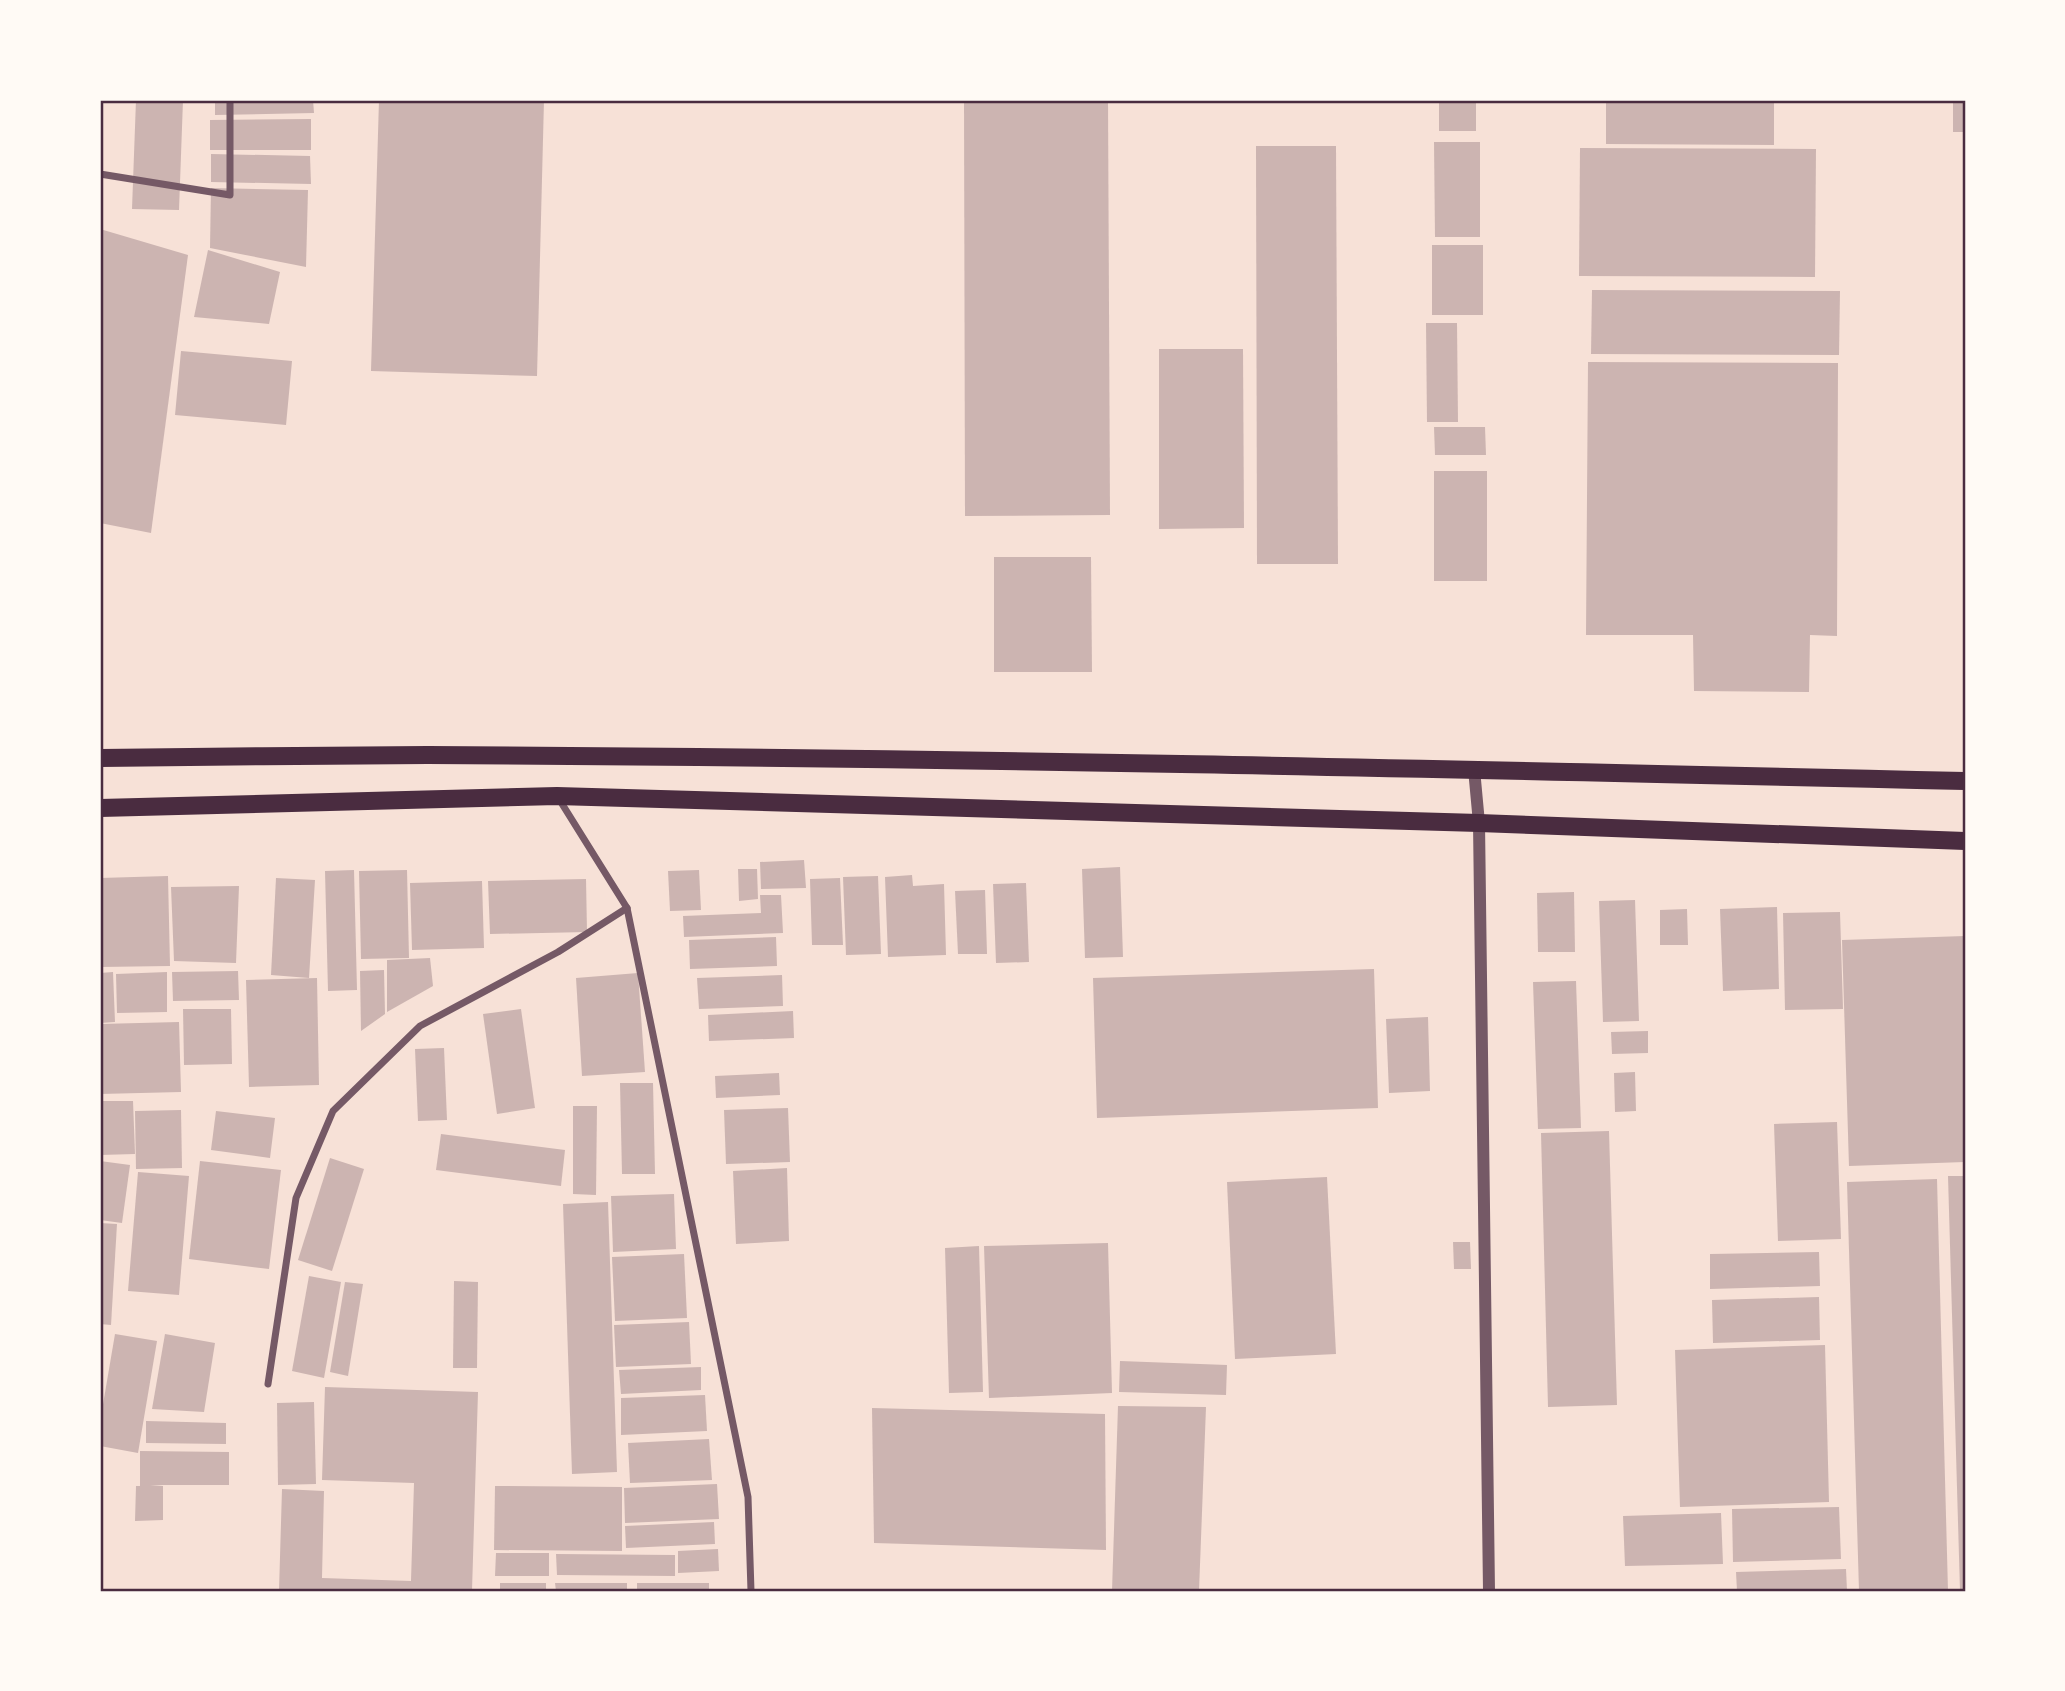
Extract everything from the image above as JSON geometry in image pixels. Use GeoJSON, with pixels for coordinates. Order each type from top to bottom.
{"type":"FeatureCollection","features":[{"type":"Feature","properties":{"kind":"main road"},"geometry":{"type":"LineString","coordinates":[[100,758],[440,755],[1474,769],[1965,780]]}},
{"type":"Feature","properties":{"kind":"main road"},"geometry":{"type":"LineString","coordinates":[[100,808],[557,796],[1479,823],[1965,841]]}},
{"type":"Feature","properties":{"kind":"street"},"geometry":{"type":"LineString","coordinates":[[100,174],[230,195],[230,100]]}},
{"type":"Feature","properties":{"kind":"street"},"geometry":{"type":"LineString","coordinates":[[1474,769],[1479,823],[1489,1591]]}},
{"type":"Feature","properties":{"kind":"street"},"geometry":{"type":"LineString","coordinates":[[557,796],[626,908],[748,1497],[751,1591]]}},
{"type":"Feature","properties":{"kind":"street"},"geometry":{"type":"LineString","coordinates":[[268,1384],[296,1198],[333,1111],[420,1026],[558,952],[626,908]]}},
{"type":"Feature","properties":{"kind":"building"},"geometry":{"type":"Polygon","coordinates":[[[136,100],[183,100],[179,210],[132,209],[136,100]]]}},
{"type":"Feature","properties":{"kind":"building"},"geometry":{"type":"Polygon","coordinates":[[[215,100],[313,100],[314,113],[215,115],[215,100]]]}},
{"type":"Feature","properties":{"kind":"building"},"geometry":{"type":"Polygon","coordinates":[[[379,100],[544,100],[537,376],[371,371],[379,100]]]}},
{"type":"Feature","properties":{"kind":"building"},"geometry":{"type":"Polygon","coordinates":[[[964,100],[1108,100],[1110,515],[965,516],[964,100]]]}},
{"type":"Feature","properties":{"kind":"building"},"geometry":{"type":"Polygon","coordinates":[[[1439,100],[1476,100],[1476,131],[1439,131],[1439,100]]]}},
{"type":"Feature","properties":{"kind":"building"},"geometry":{"type":"Polygon","coordinates":[[[1606,100],[1860,100],[1860,103],[1774,103],[1774,145],[1606,144],[1606,100]]]}},
{"type":"Feature","properties":{"kind":"building"},"geometry":{"type":"Polygon","coordinates":[[[1953,100],[1965,100],[1965,132],[1953,132],[1953,100]]]}},
{"type":"Feature","properties":{"kind":"building"},"geometry":{"type":"Polygon","coordinates":[[[311,119],[311,150],[210,150],[210,120],[311,119]]]}},
{"type":"Feature","properties":{"kind":"building"},"geometry":{"type":"Polygon","coordinates":[[[1434,142],[1480,142],[1480,237],[1435,237],[1434,142]]]}},
{"type":"Feature","properties":{"kind":"building"},"geometry":{"type":"Polygon","coordinates":[[[1256,146],[1336,146],[1338,564],[1257,564],[1256,146]]]}},
{"type":"Feature","properties":{"kind":"building"},"geometry":{"type":"Polygon","coordinates":[[[1580,148],[1816,149],[1815,277],[1579,276],[1580,148]]]}},
{"type":"Feature","properties":{"kind":"building"},"geometry":{"type":"Polygon","coordinates":[[[211,154],[310,156],[311,184],[211,182],[211,154]]]}},
{"type":"Feature","properties":{"kind":"building"},"geometry":{"type":"Polygon","coordinates":[[[211,188],[308,190],[306,267],[210,248],[211,188]]]}},
{"type":"Feature","properties":{"kind":"building"},"geometry":{"type":"Polygon","coordinates":[[[100,229],[188,255],[151,533],[100,523],[100,229]]]}},
{"type":"Feature","properties":{"kind":"building"},"geometry":{"type":"Polygon","coordinates":[[[1432,245],[1483,245],[1483,315],[1432,315],[1432,245]]]}},
{"type":"Feature","properties":{"kind":"building"},"geometry":{"type":"Polygon","coordinates":[[[208,250],[280,272],[269,324],[194,317],[208,250]]]}},
{"type":"Feature","properties":{"kind":"building"},"geometry":{"type":"Polygon","coordinates":[[[1592,290],[1840,291],[1839,355],[1591,354],[1592,290]]]}},
{"type":"Feature","properties":{"kind":"building"},"geometry":{"type":"Polygon","coordinates":[[[1426,323],[1457,323],[1458,422],[1427,422],[1426,323]]]}},
{"type":"Feature","properties":{"kind":"building"},"geometry":{"type":"Polygon","coordinates":[[[1159,349],[1243,349],[1244,528],[1159,529],[1159,349]]]}},
{"type":"Feature","properties":{"kind":"building"},"geometry":{"type":"Polygon","coordinates":[[[181,351],[292,361],[286,425],[175,415],[181,351]]]}},
{"type":"Feature","properties":{"kind":"building"},"geometry":{"type":"Polygon","coordinates":[[[1588,362],[1838,363],[1837,636],[1810,635],[1809,692],[1694,691],[1693,635],[1586,635],[1588,362]]]}},
{"type":"Feature","properties":{"kind":"building"},"geometry":{"type":"Polygon","coordinates":[[[1434,427],[1485,427],[1486,455],[1435,455],[1434,427]]]}},
{"type":"Feature","properties":{"kind":"building"},"geometry":{"type":"Polygon","coordinates":[[[1434,471],[1487,471],[1487,581],[1434,581],[1434,471]]]}},
{"type":"Feature","properties":{"kind":"building"},"geometry":{"type":"Polygon","coordinates":[[[994,557],[1091,557],[1092,672],[994,672],[994,557]]]}},
{"type":"Feature","properties":{"kind":"building"},"geometry":{"type":"Polygon","coordinates":[[[804,860],[806,888],[761,889],[760,862],[804,860]]]}},
{"type":"Feature","properties":{"kind":"building"},"geometry":{"type":"Polygon","coordinates":[[[1120,867],[1123,957],[1085,958],[1082,869],[1120,867]]]}},
{"type":"Feature","properties":{"kind":"building"},"geometry":{"type":"Polygon","coordinates":[[[738,869],[757,869],[758,899],[739,901],[738,869]]]}},
{"type":"Feature","properties":{"kind":"building"},"geometry":{"type":"Polygon","coordinates":[[[354,870],[357,990],[328,991],[325,871],[354,870]]]}},
{"type":"Feature","properties":{"kind":"building"},"geometry":{"type":"Polygon","coordinates":[[[407,870],[409,958],[361,959],[359,871],[407,870]]]}},
{"type":"Feature","properties":{"kind":"building"},"geometry":{"type":"Polygon","coordinates":[[[699,870],[701,910],[670,911],[668,871],[699,870]]]}},
{"type":"Feature","properties":{"kind":"building"},"geometry":{"type":"Polygon","coordinates":[[[912,875],[913,886],[944,884],[946,955],[888,957],[885,877],[912,875]]]}},
{"type":"Feature","properties":{"kind":"building"},"geometry":{"type":"Polygon","coordinates":[[[168,876],[170,966],[100,967],[100,878],[168,876]]]}},
{"type":"Feature","properties":{"kind":"building"},"geometry":{"type":"Polygon","coordinates":[[[878,876],[881,954],[846,955],[843,877],[878,876]]]}},
{"type":"Feature","properties":{"kind":"building"},"geometry":{"type":"Polygon","coordinates":[[[276,878],[315,880],[309,978],[271,975],[276,878]]]}},
{"type":"Feature","properties":{"kind":"building"},"geometry":{"type":"Polygon","coordinates":[[[840,878],[843,945],[812,945],[810,879],[840,878]]]}},
{"type":"Feature","properties":{"kind":"building"},"geometry":{"type":"Polygon","coordinates":[[[586,879],[587,932],[490,934],[488,881],[586,879]]]}},
{"type":"Feature","properties":{"kind":"building"},"geometry":{"type":"Polygon","coordinates":[[[482,881],[484,948],[412,950],[410,883],[482,881]]]}},
{"type":"Feature","properties":{"kind":"building"},"geometry":{"type":"Polygon","coordinates":[[[1026,883],[1029,962],[996,963],[993,884],[1026,883]]]}},
{"type":"Feature","properties":{"kind":"building"},"geometry":{"type":"Polygon","coordinates":[[[239,886],[236,963],[174,961],[171,887],[239,886]]]}},
{"type":"Feature","properties":{"kind":"building"},"geometry":{"type":"Polygon","coordinates":[[[985,890],[987,954],[958,954],[955,891],[985,890]]]}},
{"type":"Feature","properties":{"kind":"building"},"geometry":{"type":"Polygon","coordinates":[[[1574,892],[1575,952],[1538,952],[1537,893],[1574,892]]]}},
{"type":"Feature","properties":{"kind":"building"},"geometry":{"type":"Polygon","coordinates":[[[760,895],[781,895],[783,933],[684,937],[683,916],[761,913],[760,895]]]}},
{"type":"Feature","properties":{"kind":"building"},"geometry":{"type":"Polygon","coordinates":[[[1635,900],[1639,1021],[1603,1022],[1599,901],[1635,900]]]}},
{"type":"Feature","properties":{"kind":"building"},"geometry":{"type":"Polygon","coordinates":[[[1777,907],[1779,989],[1723,991],[1720,909],[1777,907]]]}},
{"type":"Feature","properties":{"kind":"building"},"geometry":{"type":"Polygon","coordinates":[[[1687,909],[1688,945],[1660,945],[1660,910],[1687,909]]]}},
{"type":"Feature","properties":{"kind":"building"},"geometry":{"type":"Polygon","coordinates":[[[1840,912],[1843,1009],[1785,1010],[1783,913],[1840,912]]]}},
{"type":"Feature","properties":{"kind":"building"},"geometry":{"type":"Polygon","coordinates":[[[1965,936],[1965,1162],[1849,1166],[1842,940],[1965,936]]]}},
{"type":"Feature","properties":{"kind":"building"},"geometry":{"type":"Polygon","coordinates":[[[776,937],[777,966],[690,969],[689,940],[776,937]]]}},
{"type":"Feature","properties":{"kind":"building"},"geometry":{"type":"Polygon","coordinates":[[[430,958],[433,986],[387,1012],[387,960],[430,958]]]}},
{"type":"Feature","properties":{"kind":"building"},"geometry":{"type":"Polygon","coordinates":[[[1374,969],[1378,1108],[1097,1118],[1093,978],[1374,969]]]}},
{"type":"Feature","properties":{"kind":"building"},"geometry":{"type":"Polygon","coordinates":[[[384,970],[385,1014],[361,1031],[360,971],[384,970]]]}},
{"type":"Feature","properties":{"kind":"building"},"geometry":{"type":"Polygon","coordinates":[[[238,971],[239,1000],[173,1001],[172,972],[238,971]]]}},
{"type":"Feature","properties":{"kind":"building"},"geometry":{"type":"Polygon","coordinates":[[[113,972],[115,1022],[100,1023],[100,973],[113,972]]]}},
{"type":"Feature","properties":{"kind":"building"},"geometry":{"type":"Polygon","coordinates":[[[167,972],[167,1012],[117,1013],[116,974],[167,972]]]}},
{"type":"Feature","properties":{"kind":"building"},"geometry":{"type":"Polygon","coordinates":[[[638,973],[645,1072],[582,1076],[576,978],[638,973]]]}},
{"type":"Feature","properties":{"kind":"building"},"geometry":{"type":"Polygon","coordinates":[[[782,975],[783,1006],[699,1009],[697,978],[782,975]]]}},
{"type":"Feature","properties":{"kind":"building"},"geometry":{"type":"Polygon","coordinates":[[[317,978],[319,1085],[249,1087],[246,980],[317,978]]]}},
{"type":"Feature","properties":{"kind":"building"},"geometry":{"type":"Polygon","coordinates":[[[1576,981],[1581,1128],[1538,1129],[1533,982],[1576,981]]]}},
{"type":"Feature","properties":{"kind":"building"},"geometry":{"type":"Polygon","coordinates":[[[183,1009],[231,1009],[232,1064],[184,1065],[183,1009]]]}},
{"type":"Feature","properties":{"kind":"building"},"geometry":{"type":"Polygon","coordinates":[[[521,1009],[535,1108],[497,1114],[483,1014],[521,1009]]]}},
{"type":"Feature","properties":{"kind":"building"},"geometry":{"type":"Polygon","coordinates":[[[793,1011],[794,1038],[709,1041],[708,1015],[793,1011]]]}},
{"type":"Feature","properties":{"kind":"building"},"geometry":{"type":"Polygon","coordinates":[[[1428,1017],[1430,1091],[1389,1093],[1386,1019],[1428,1017]]]}},
{"type":"Feature","properties":{"kind":"building"},"geometry":{"type":"Polygon","coordinates":[[[179,1022],[181,1092],[100,1094],[100,1024],[179,1022]]]}},
{"type":"Feature","properties":{"kind":"building"},"geometry":{"type":"Polygon","coordinates":[[[1648,1031],[1648,1053],[1612,1054],[1611,1032],[1648,1031]]]}},
{"type":"Feature","properties":{"kind":"building"},"geometry":{"type":"Polygon","coordinates":[[[444,1048],[447,1120],[418,1121],[415,1049],[444,1048]]]}},
{"type":"Feature","properties":{"kind":"building"},"geometry":{"type":"Polygon","coordinates":[[[1635,1072],[1636,1111],[1615,1112],[1614,1073],[1635,1072]]]}},
{"type":"Feature","properties":{"kind":"building"},"geometry":{"type":"Polygon","coordinates":[[[779,1073],[780,1095],[716,1098],[715,1076],[779,1073]]]}},
{"type":"Feature","properties":{"kind":"building"},"geometry":{"type":"Polygon","coordinates":[[[620,1083],[653,1083],[655,1174],[622,1174],[620,1083]]]}},
{"type":"Feature","properties":{"kind":"building"},"geometry":{"type":"Polygon","coordinates":[[[100,1101],[133,1101],[135,1154],[100,1155],[100,1101]]]}},
{"type":"Feature","properties":{"kind":"building"},"geometry":{"type":"Polygon","coordinates":[[[573,1106],[597,1106],[596,1195],[573,1194],[573,1106]]]}},
{"type":"Feature","properties":{"kind":"building"},"geometry":{"type":"Polygon","coordinates":[[[788,1108],[790,1162],[726,1164],[724,1110],[788,1108]]]}},
{"type":"Feature","properties":{"kind":"building"},"geometry":{"type":"Polygon","coordinates":[[[181,1110],[182,1168],[136,1169],[135,1111],[181,1110]]]}},
{"type":"Feature","properties":{"kind":"building"},"geometry":{"type":"Polygon","coordinates":[[[216,1111],[275,1118],[270,1158],[211,1150],[216,1111]]]}},
{"type":"Feature","properties":{"kind":"building"},"geometry":{"type":"Polygon","coordinates":[[[1837,1122],[1841,1239],[1778,1241],[1774,1124],[1837,1122]]]}},
{"type":"Feature","properties":{"kind":"building"},"geometry":{"type":"Polygon","coordinates":[[[1609,1131],[1617,1405],[1548,1407],[1541,1133],[1609,1131]]]}},
{"type":"Feature","properties":{"kind":"building"},"geometry":{"type":"Polygon","coordinates":[[[441,1134],[565,1150],[561,1186],[436,1170],[441,1134]]]}},
{"type":"Feature","properties":{"kind":"building"},"geometry":{"type":"Polygon","coordinates":[[[330,1158],[364,1169],[332,1271],[298,1260],[330,1158]]]}},
{"type":"Feature","properties":{"kind":"building"},"geometry":{"type":"Polygon","coordinates":[[[100,1161],[130,1165],[122,1223],[100,1220],[100,1161]]]}},
{"type":"Feature","properties":{"kind":"building"},"geometry":{"type":"Polygon","coordinates":[[[200,1161],[281,1170],[269,1269],[189,1259],[200,1161]]]}},
{"type":"Feature","properties":{"kind":"building"},"geometry":{"type":"Polygon","coordinates":[[[787,1168],[789,1241],[736,1244],[733,1171],[787,1168]]]}},
{"type":"Feature","properties":{"kind":"building"},"geometry":{"type":"Polygon","coordinates":[[[138,1172],[189,1176],[179,1295],[128,1291],[138,1172]]]}},
{"type":"Feature","properties":{"kind":"building"},"geometry":{"type":"Polygon","coordinates":[[[1948,1176],[1965,1176],[1965,1591],[1960,1591],[1948,1176]]]}},
{"type":"Feature","properties":{"kind":"building"},"geometry":{"type":"Polygon","coordinates":[[[1327,1177],[1336,1354],[1235,1359],[1227,1182],[1327,1177]]]}},
{"type":"Feature","properties":{"kind":"building"},"geometry":{"type":"Polygon","coordinates":[[[1937,1179],[1948,1591],[1859,1591],[1847,1182],[1937,1179]]]}},
{"type":"Feature","properties":{"kind":"building"},"geometry":{"type":"Polygon","coordinates":[[[674,1194],[676,1249],[613,1252],[611,1196],[674,1194]]]}},
{"type":"Feature","properties":{"kind":"building"},"geometry":{"type":"Polygon","coordinates":[[[608,1202],[617,1472],[572,1474],[563,1204],[608,1202]]]}},
{"type":"Feature","properties":{"kind":"building"},"geometry":{"type":"Polygon","coordinates":[[[100,1223],[117,1224],[111,1325],[100,1324],[100,1223]]]}},
{"type":"Feature","properties":{"kind":"building"},"geometry":{"type":"Polygon","coordinates":[[[1453,1242],[1470,1242],[1471,1269],[1454,1269],[1453,1242]]]}},
{"type":"Feature","properties":{"kind":"building"},"geometry":{"type":"Polygon","coordinates":[[[1108,1243],[1112,1393],[989,1398],[984,1246],[1108,1243]]]}},
{"type":"Feature","properties":{"kind":"building"},"geometry":{"type":"Polygon","coordinates":[[[979,1246],[983,1392],[949,1393],[945,1248],[979,1246]]]}},
{"type":"Feature","properties":{"kind":"building"},"geometry":{"type":"Polygon","coordinates":[[[1819,1252],[1820,1286],[1710,1289],[1710,1254],[1819,1252]]]}},
{"type":"Feature","properties":{"kind":"building"},"geometry":{"type":"Polygon","coordinates":[[[684,1254],[687,1318],[615,1321],[612,1257],[684,1254]]]}},
{"type":"Feature","properties":{"kind":"building"},"geometry":{"type":"Polygon","coordinates":[[[309,1276],[341,1282],[324,1378],[292,1371],[309,1276]]]}},
{"type":"Feature","properties":{"kind":"building"},"geometry":{"type":"Polygon","coordinates":[[[454,1281],[478,1282],[477,1368],[453,1368],[454,1281]]]}},
{"type":"Feature","properties":{"kind":"building"},"geometry":{"type":"Polygon","coordinates":[[[345,1282],[363,1284],[348,1376],[330,1372],[345,1282]]]}},
{"type":"Feature","properties":{"kind":"building"},"geometry":{"type":"Polygon","coordinates":[[[1819,1297],[1820,1340],[1713,1343],[1712,1300],[1819,1297]]]}},
{"type":"Feature","properties":{"kind":"building"},"geometry":{"type":"Polygon","coordinates":[[[689,1322],[691,1364],[616,1367],[614,1325],[689,1322]]]}},
{"type":"Feature","properties":{"kind":"building"},"geometry":{"type":"Polygon","coordinates":[[[115,1334],[157,1341],[138,1453],[100,1446],[100,1422],[115,1334]]]}},
{"type":"Feature","properties":{"kind":"building"},"geometry":{"type":"Polygon","coordinates":[[[165,1334],[215,1343],[204,1412],[152,1409],[165,1334]]]}},
{"type":"Feature","properties":{"kind":"building"},"geometry":{"type":"Polygon","coordinates":[[[1825,1345],[1829,1502],[1680,1507],[1675,1350],[1825,1345]]]}},
{"type":"Feature","properties":{"kind":"building"},"geometry":{"type":"Polygon","coordinates":[[[1120,1361],[1227,1365],[1226,1395],[1119,1392],[1120,1361]]]}},
{"type":"Feature","properties":{"kind":"building"},"geometry":{"type":"Polygon","coordinates":[[[701,1367],[701,1390],[621,1394],[619,1370],[701,1367]]]}},
{"type":"Feature","properties":{"kind":"building"},"geometry":{"type":"Polygon","coordinates":[[[325,1387],[478,1392],[472,1591],[279,1591],[282,1489],[324,1491],[322,1578],[411,1581],[414,1483],[322,1480],[325,1387]]]}},
{"type":"Feature","properties":{"kind":"building"},"geometry":{"type":"Polygon","coordinates":[[[705,1395],[707,1431],[621,1435],[621,1398],[705,1395]]]}},
{"type":"Feature","properties":{"kind":"building"},"geometry":{"type":"Polygon","coordinates":[[[314,1402],[316,1484],[278,1485],[277,1403],[314,1402]]]}},
{"type":"Feature","properties":{"kind":"building"},"geometry":{"type":"Polygon","coordinates":[[[1118,1406],[1206,1407],[1199,1591],[1112,1591],[1118,1406]]]}},
{"type":"Feature","properties":{"kind":"building"},"geometry":{"type":"Polygon","coordinates":[[[872,1408],[1105,1414],[1106,1550],[874,1543],[872,1408]]]}},
{"type":"Feature","properties":{"kind":"building"},"geometry":{"type":"Polygon","coordinates":[[[146,1421],[226,1423],[226,1444],[146,1443],[146,1421]]]}},
{"type":"Feature","properties":{"kind":"building"},"geometry":{"type":"Polygon","coordinates":[[[709,1439],[712,1480],[630,1483],[628,1443],[709,1439]]]}},
{"type":"Feature","properties":{"kind":"building"},"geometry":{"type":"Polygon","coordinates":[[[140,1451],[229,1452],[229,1485],[150,1485],[163,1486],[163,1520],[135,1521],[136,1486],[140,1486],[140,1451]]]}},
{"type":"Feature","properties":{"kind":"building"},"geometry":{"type":"Polygon","coordinates":[[[717,1484],[719,1519],[625,1523],[624,1488],[717,1484]]]}},
{"type":"Feature","properties":{"kind":"building"},"geometry":{"type":"Polygon","coordinates":[[[495,1486],[622,1487],[622,1551],[494,1550],[495,1486]]]}},
{"type":"Feature","properties":{"kind":"building"},"geometry":{"type":"Polygon","coordinates":[[[1839,1507],[1841,1559],[1733,1562],[1732,1509],[1839,1507]]]}},
{"type":"Feature","properties":{"kind":"building"},"geometry":{"type":"Polygon","coordinates":[[[1721,1513],[1723,1564],[1625,1566],[1623,1516],[1721,1513]]]}},
{"type":"Feature","properties":{"kind":"building"},"geometry":{"type":"Polygon","coordinates":[[[714,1522],[715,1544],[626,1548],[625,1526],[714,1522]]]}},
{"type":"Feature","properties":{"kind":"building"},"geometry":{"type":"Polygon","coordinates":[[[718,1549],[719,1571],[678,1573],[678,1551],[718,1549]]]}},
{"type":"Feature","properties":{"kind":"building"},"geometry":{"type":"Polygon","coordinates":[[[496,1553],[549,1553],[549,1576],[495,1576],[496,1553]]]}},
{"type":"Feature","properties":{"kind":"building"},"geometry":{"type":"Polygon","coordinates":[[[556,1554],[675,1555],[675,1576],[557,1575],[556,1554]]]}},
{"type":"Feature","properties":{"kind":"building"},"geometry":{"type":"Polygon","coordinates":[[[1846,1569],[1847,1591],[1737,1591],[1736,1572],[1846,1569]]]}},
{"type":"Feature","properties":{"kind":"building"},"geometry":{"type":"Polygon","coordinates":[[[500,1583],[546,1583],[546,1591],[500,1591],[500,1583]]]}},
{"type":"Feature","properties":{"kind":"building"},"geometry":{"type":"Polygon","coordinates":[[[555,1583],[627,1583],[627,1591],[556,1591],[555,1583]]]}},
{"type":"Feature","properties":{"kind":"building"},"geometry":{"type":"Polygon","coordinates":[[[637,1583],[709,1583],[709,1591],[637,1591],[637,1583]]]}}]}
